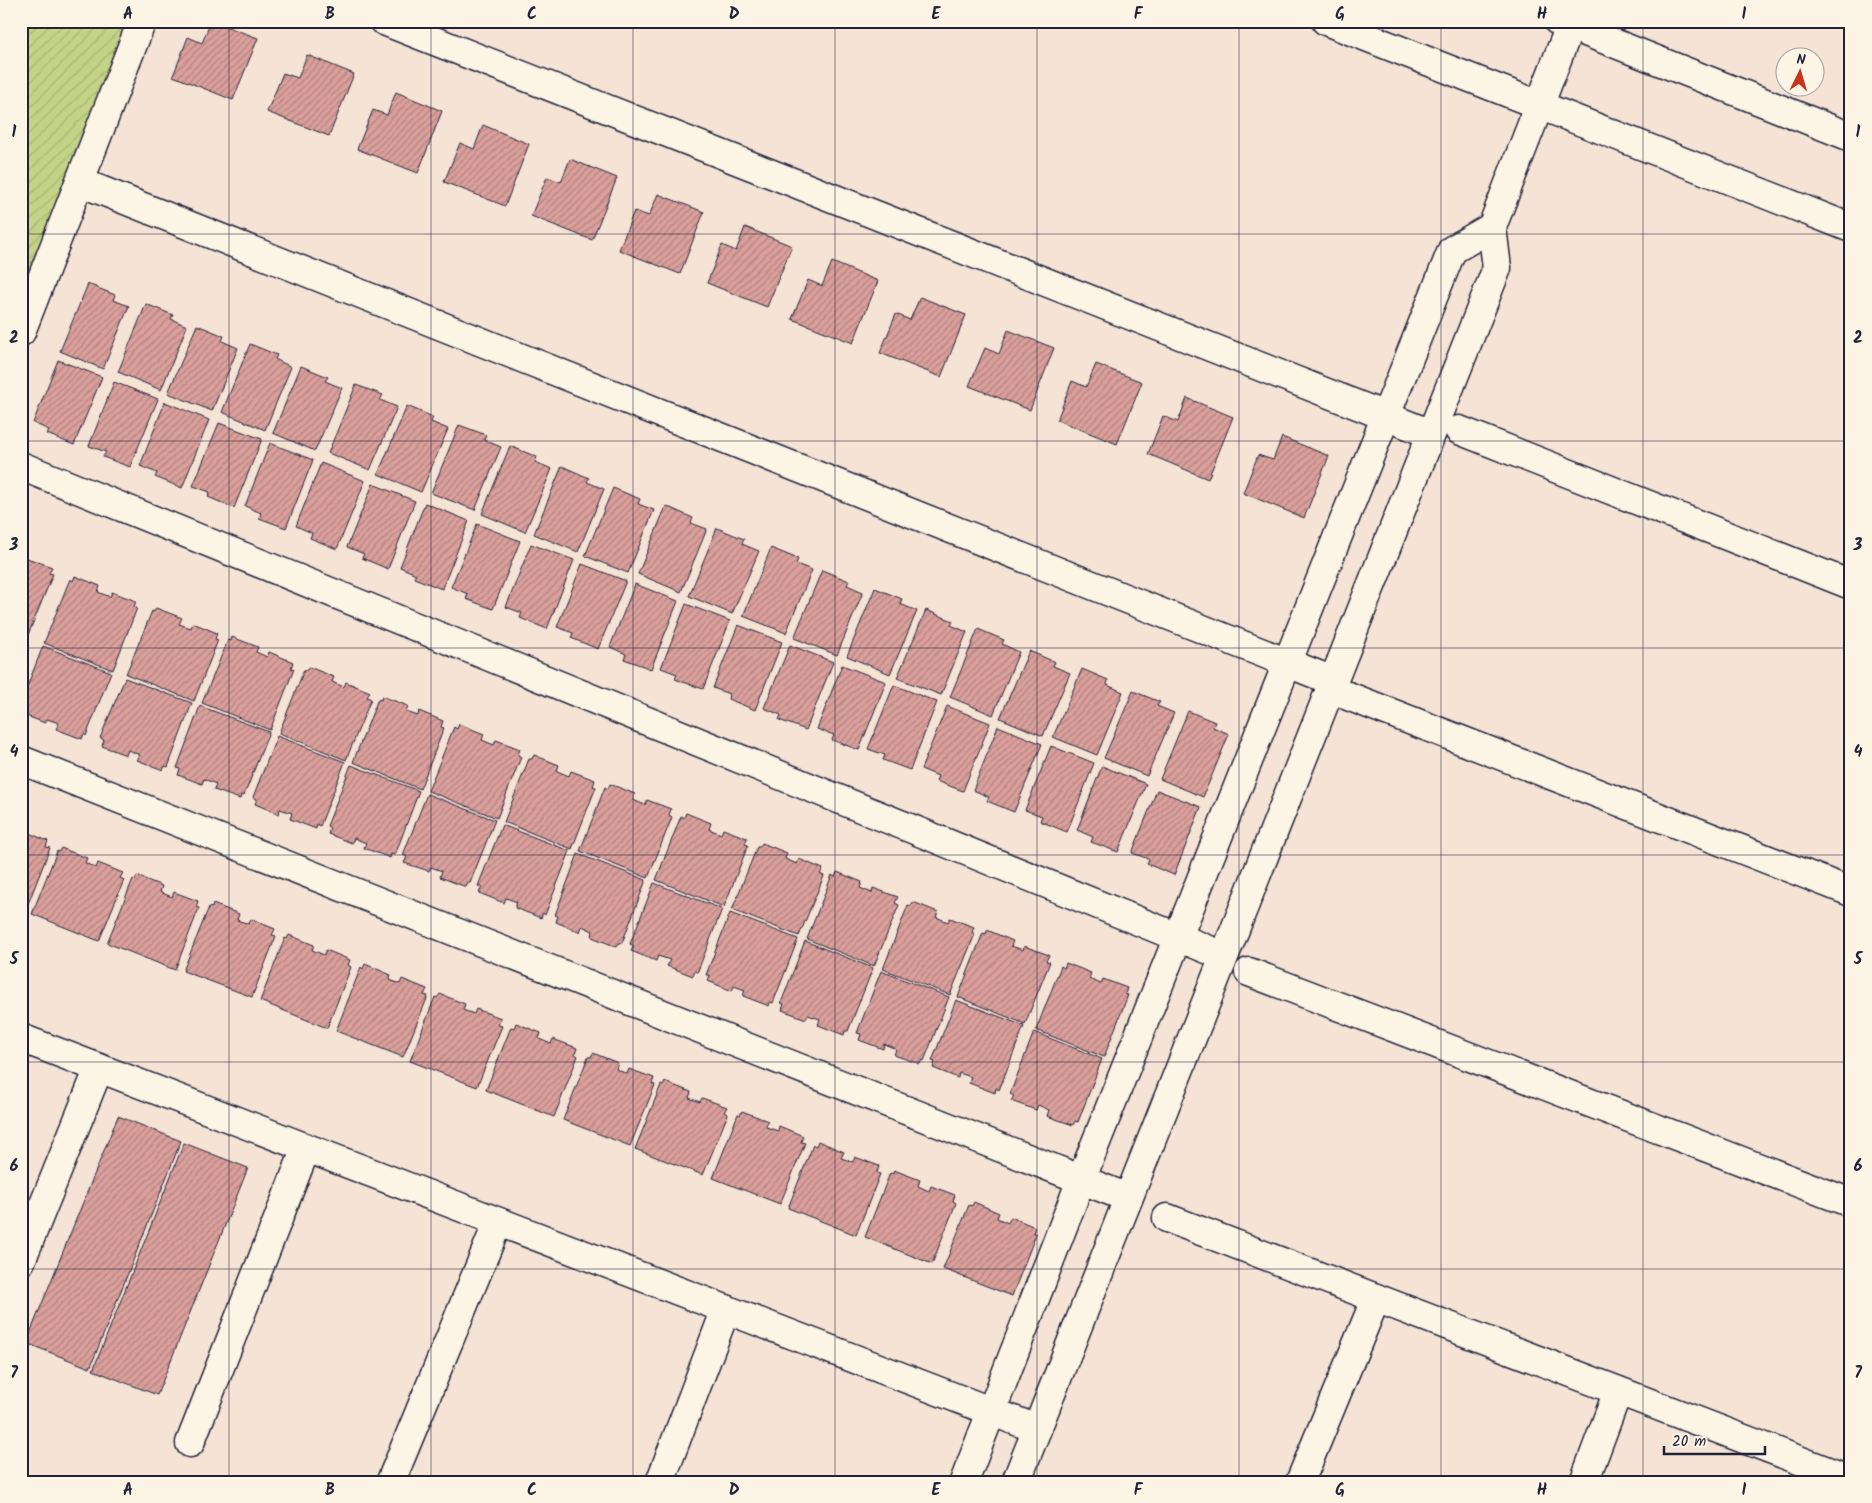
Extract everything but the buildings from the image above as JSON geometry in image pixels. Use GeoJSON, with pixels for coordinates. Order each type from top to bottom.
{"type":"FeatureCollection","features":[{"type":"Feature","properties":{"kind":"street"},"geometry":{"type":"LineString","coordinates":[[21,332],[142,21]]}},
{"type":"Feature","properties":{"kind":"street"},"geometry":{"type":"LineString","coordinates":[[384,21],[1431,434]]}},
{"type":"Feature","properties":{"kind":"street"},"geometry":{"type":"LineString","coordinates":[[1326,21],[1851,228]]}},
{"type":"Feature","properties":{"kind":"street"},"geometry":{"type":"LineString","coordinates":[[1016,1482],[1224,956],[1341,689],[1431,434],[1497,268],[1492,227],[1539,105],[1566,23],[1851,137]]}},
{"type":"Feature","properties":{"kind":"street"},"geometry":{"type":"LineString","coordinates":[[80,182],[1287,662],[1341,689],[1851,892]]}},
{"type":"Feature","properties":{"kind":"street"},"geometry":{"type":"LineString","coordinates":[[964,1482],[1081,1180],[1452,250],[1492,227]]}},
{"type":"Feature","properties":{"kind":"street"},"geometry":{"type":"LineString","coordinates":[[1459,430],[1851,585]]}},
{"type":"Feature","properties":{"kind":"street"},"geometry":{"type":"LineString","coordinates":[[21,466],[1224,956]]}},
{"type":"Feature","properties":{"kind":"street"},"geometry":{"type":"LineString","coordinates":[[21,760],[1128,1198]]}},
{"type":"Feature","properties":{"kind":"street"},"geometry":{"type":"LineString","coordinates":[[1249,972],[1851,1203]]}},
{"type":"Feature","properties":{"kind":"street"},"geometry":{"type":"LineString","coordinates":[[21,1038],[1036,1429]]}},
{"type":"Feature","properties":{"kind":"street"},"geometry":{"type":"LineString","coordinates":[[21,1261],[99,1068]]}},
{"type":"Feature","properties":{"kind":"street"},"geometry":{"type":"LineString","coordinates":[[190,1443],[306,1148]]}},
{"type":"Feature","properties":{"kind":"street"},"geometry":{"type":"LineString","coordinates":[[1166,1218],[1851,1480]]}},
{"type":"Feature","properties":{"kind":"street"},"geometry":{"type":"LineString","coordinates":[[391,1481],[498,1222]]}},
{"type":"Feature","properties":{"kind":"street"},"geometry":{"type":"LineString","coordinates":[[1300,1482],[1376,1298]]}},
{"type":"Feature","properties":{"kind":"street"},"geometry":{"type":"LineString","coordinates":[[660,1482],[726,1309]]}},
{"type":"Feature","properties":{"kind":"street"},"geometry":{"type":"LineString","coordinates":[[1584,1482],[1618,1391]]}},
{"type":"Feature","properties":{"kind":"green space"},"geometry":{"type":"Polygon","coordinates":[[[21,21],[142,21],[21,332],[21,21]]]}}]}
